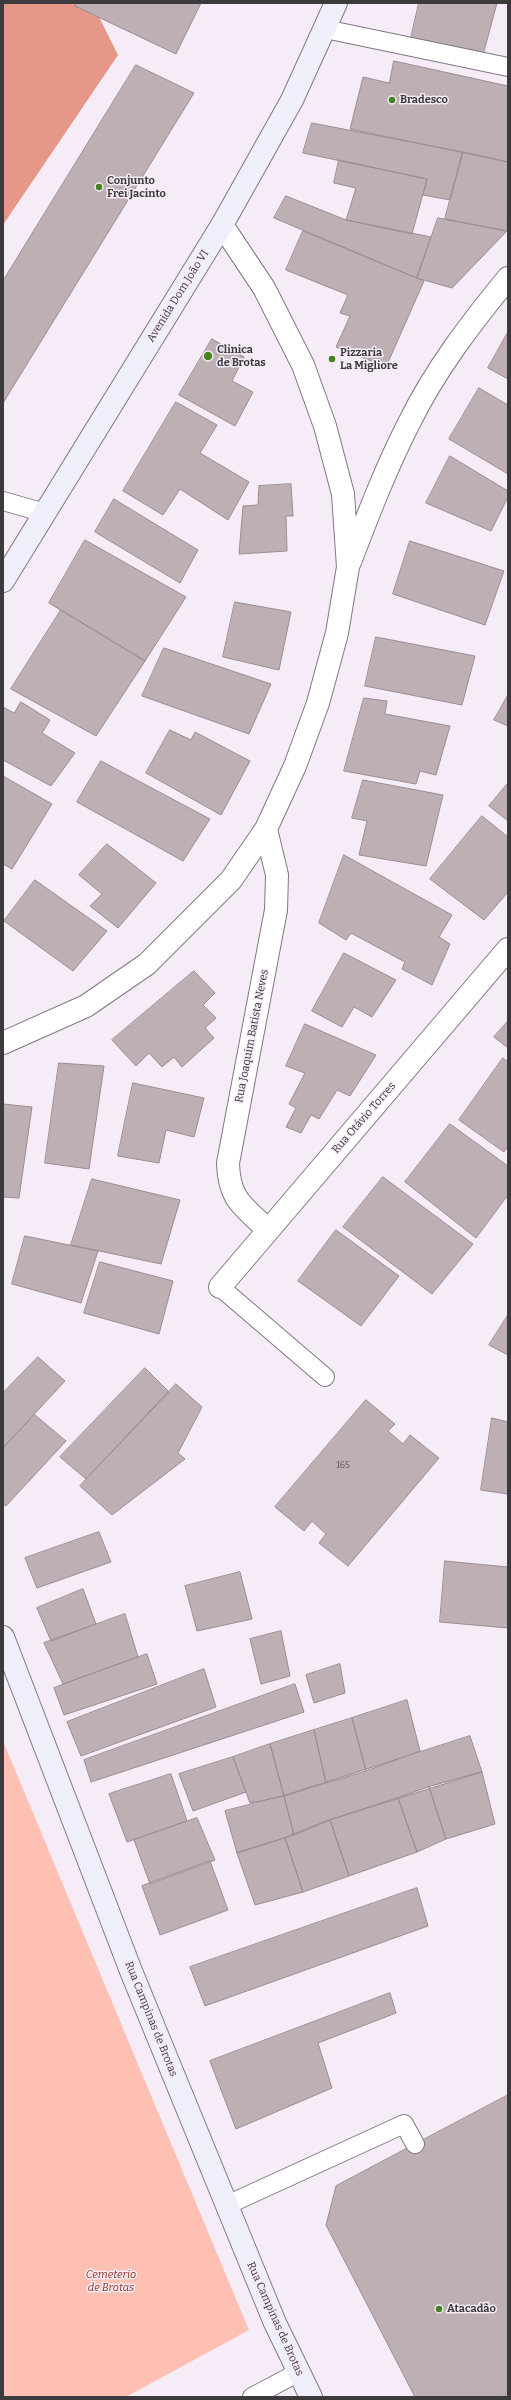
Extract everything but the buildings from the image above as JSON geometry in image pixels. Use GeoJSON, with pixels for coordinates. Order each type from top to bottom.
{"type":"FeatureCollection","features":[{"type":"Feature","properties":{"kind":"main road","name":"Avenida Dom João VI"},"geometry":{"type":"LineString","coordinates":[[3,581],[222,225],[292,100],[336,3]]}},
{"type":"Feature","properties":{"kind":"main road","name":"Rua Campinas de Brotas"},"geometry":{"type":"LineString","coordinates":[[3,1637],[132,1971],[227,2205],[275,2323],[298,2372],[312,2397]]}},
{"type":"Feature","properties":{"kind":"street"},"geometry":{"type":"LineString","coordinates":[[222,225],[264,288],[303,365],[326,426],[343,494],[348,567]]}},
{"type":"Feature","properties":{"kind":"street"},"geometry":{"type":"LineString","coordinates":[[3,1043],[86,1006],[147,964],[231,880],[266,829],[295,766],[318,703],[337,633],[348,567],[387,467],[409,422],[436,374],[478,314],[508,278]]}},
{"type":"Feature","properties":{"kind":"street","name":"Rua Joaquim Batista Neves"},"geometry":{"type":"LineString","coordinates":[[266,829],[277,875],[276,910],[228,1163],[228,1183],[237,1201],[268,1230]]}},
{"type":"Feature","properties":{"kind":"street","name":"Rua Otávio Torres"},"geometry":{"type":"LineString","coordinates":[[220,1287],[508,949]]}},
{"type":"Feature","properties":{"kind":"lane"},"geometry":{"type":"LineString","coordinates":[[325,29],[508,67]]}},
{"type":"Feature","properties":{"kind":"lane"},"geometry":{"type":"LineString","coordinates":[[3,501],[45,513]]}},
{"type":"Feature","properties":{"kind":"lane"},"geometry":{"type":"LineString","coordinates":[[220,1287],[325,1377]]}},
{"type":"Feature","properties":{"kind":"lane"},"geometry":{"type":"LineString","coordinates":[[227,2205],[404,2124],[415,2144]]}},
{"type":"Feature","properties":{"kind":"lane"},"geometry":{"type":"LineString","coordinates":[[252,2397],[298,2372]]}},
{"type":"Feature","properties":{"kind":"green space","name":"Cemeterio de Brotas"},"geometry":{"type":"Polygon","coordinates":[[[3,1741],[249,2330],[126,2397],[3,2397],[3,1741]]]}},
{"type":"Feature","properties":{"kind":"shaded area"},"geometry":{"type":"Polygon","coordinates":[[[3,3],[92,3],[118,55],[3,225],[3,3]]]}},
{"type":"Feature","properties":{"kind":"place","name":"Bradesco"},"geometry":{"type":"Point","coordinates":[392,100]}},
{"type":"Feature","properties":{"kind":"place","name":"Conjunto Frei Jacinto"},"geometry":{"type":"Point","coordinates":[99,187]}},
{"type":"Feature","properties":{"kind":"place","name":"Clinica de Brotas"},"geometry":{"type":"Point","coordinates":[208,356]}},
{"type":"Feature","properties":{"kind":"place","name":"Pizzaria La Migliore"},"geometry":{"type":"Point","coordinates":[332,359]}},
{"type":"Feature","properties":{"kind":"place","name":"Atacadão"},"geometry":{"type":"Point","coordinates":[439,2309]}}]}
